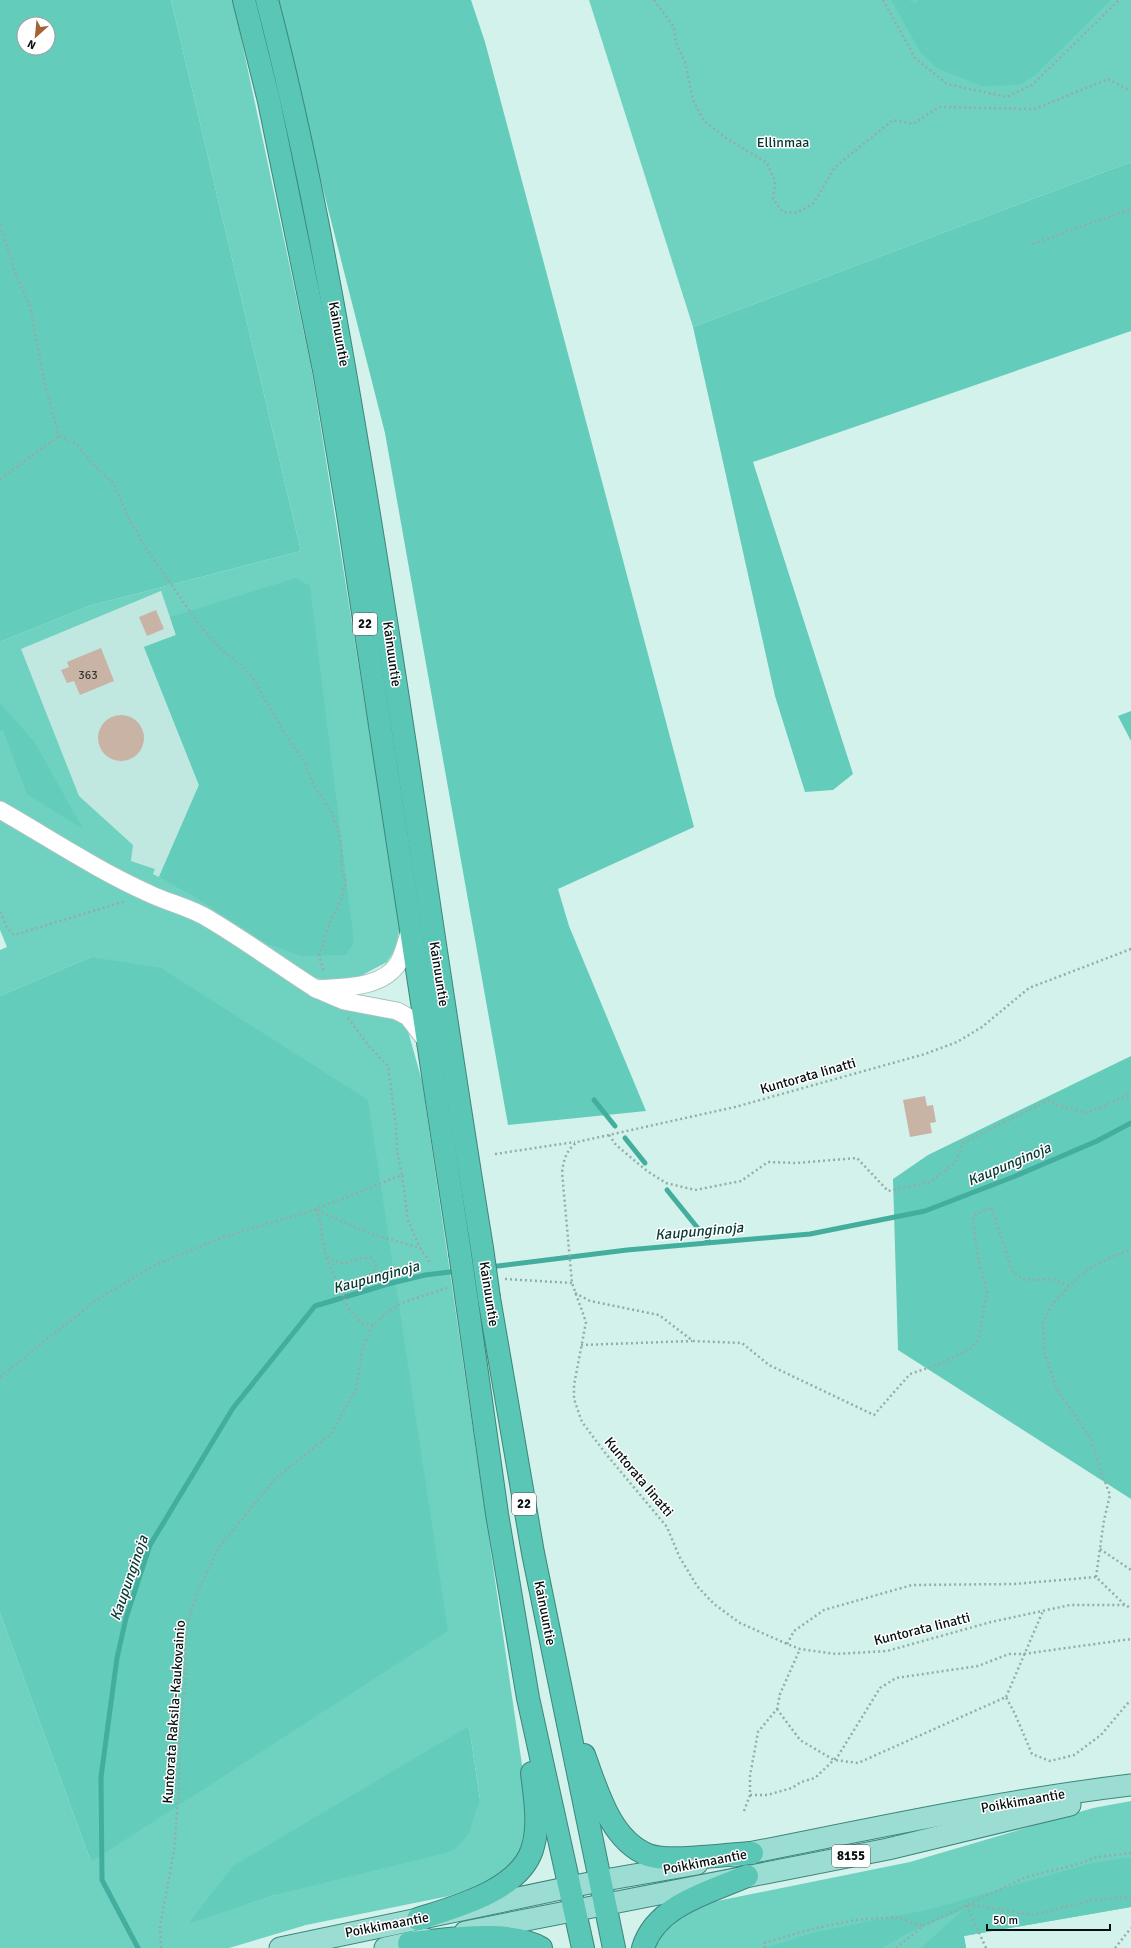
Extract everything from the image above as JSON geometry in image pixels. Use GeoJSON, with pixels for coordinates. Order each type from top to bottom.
{"type":"FeatureCollection","features":[{"type":"Feature","properties":{"kind":"highway","name":"Kainuuntie"},"geometry":{"type":"LineString","coordinates":[[244,0],[270,101],[324,370],[354,553],[410,929],[429,1044],[497,1514],[528,1698],[583,1948]]}},
{"type":"Feature","properties":{"kind":"highway","name":"Kainuuntie"},"geometry":{"type":"LineString","coordinates":[[267,0],[302,144],[333,298],[382,587],[489,1298],[533,1553],[553,1657],[614,1948]]}},
{"type":"Feature","properties":{"kind":"highway"},"geometry":{"type":"LineString","coordinates":[[553,1657],[574,1726],[597,1788],[609,1815],[621,1835],[636,1848],[649,1855],[666,1858],[752,1853]]}},
{"type":"Feature","properties":{"kind":"highway"},"geometry":{"type":"LineString","coordinates":[[418,1919],[453,1907],[490,1891],[510,1880],[523,1867],[532,1850],[536,1814],[521,1659]]}},
{"type":"Feature","properties":{"kind":"highway"},"geometry":{"type":"LineString","coordinates":[[643,1948],[645,1941],[654,1927],[668,1913],[681,1905],[747,1876]]}},
{"type":"Feature","properties":{"kind":"highway"},"geometry":{"type":"LineString","coordinates":[[409,1943],[518,1938],[541,1948]]}},
{"type":"Feature","properties":{"kind":"main road","name":"Poikkimaantie"},"geometry":{"type":"LineString","coordinates":[[280,1948],[599,1881],[752,1853],[988,1806],[1065,1793],[1131,1785]]}},
{"type":"Feature","properties":{"kind":"main road","name":"Poikkimaantie"},"geometry":{"type":"LineString","coordinates":[[385,1948],[947,1836],[1131,1790]]}},
{"type":"Feature","properties":{"kind":"lane"},"geometry":{"type":"LineString","coordinates":[[0,810],[95,866],[149,894],[181,905],[209,919],[325,991],[344,1001],[397,1010],[408,1017],[429,1044]]}},
{"type":"Feature","properties":{"kind":"lane"},"geometry":{"type":"LineString","coordinates":[[325,991],[357,986],[377,980],[392,972],[399,961],[410,929]]}},
{"type":"Feature","properties":{"kind":"path"},"geometry":{"type":"LineString","coordinates":[[654,0],[674,27],[676,43],[685,62],[693,100],[704,121],[726,138],[767,163],[775,181],[773,199],[783,212],[797,213],[814,203],[835,167],[893,120],[913,124],[939,107],[1035,109],[1108,79],[1131,91]]}},
{"type":"Feature","properties":{"kind":"path"},"geometry":{"type":"LineString","coordinates":[[884,1],[915,58],[947,84],[1007,97],[1032,86],[1119,0]]}},
{"type":"Feature","properties":{"kind":"path"},"geometry":{"type":"LineString","coordinates":[[1033,244],[1131,210]]}},
{"type":"Feature","properties":{"kind":"path"},"geometry":{"type":"LineString","coordinates":[[0,225],[15,272],[30,306],[44,385],[58,436]]}},
{"type":"Feature","properties":{"kind":"path"},"geometry":{"type":"LineString","coordinates":[[0,479],[58,436]]}},
{"type":"Feature","properties":{"kind":"path"},"geometry":{"type":"LineString","coordinates":[[58,436],[76,444],[92,464],[114,484],[128,517],[146,548],[200,626],[224,652],[241,665],[254,680],[283,732],[304,760],[314,786],[332,813],[341,842],[342,871],[346,881],[341,899],[330,922],[319,956],[325,991],[368,1045],[388,1066],[396,1127],[397,1152],[402,1174],[408,1220],[420,1248],[431,1264]]}},
{"type":"Feature","properties":{"kind":"path"},"geometry":{"type":"LineString","coordinates":[[0,912],[7,928],[14,935],[149,894]]}},
{"type":"Feature","properties":{"kind":"path","name":"Kuntorata Iinatti"},"geometry":{"type":"LineString","coordinates":[[495,1154],[577,1142],[735,1107],[924,1054],[957,1042],[982,1027],[1029,988],[1131,950]]}},
{"type":"Feature","properties":{"kind":"path"},"geometry":{"type":"LineString","coordinates":[[609,1135],[616,1146],[647,1171],[666,1183],[695,1190],[741,1181],[768,1162],[796,1164],[857,1158],[888,1191],[930,1182],[955,1163],[963,1143],[1049,1100],[1057,1105],[1087,1113],[1131,1094]]}},
{"type":"Feature","properties":{"kind":"path","name":"Kuntorata Iinatti"},"geometry":{"type":"LineString","coordinates":[[577,1142],[569,1148],[565,1156],[562,1172],[570,1247],[572,1283],[586,1322],[574,1385],[574,1399],[582,1422],[610,1460],[668,1527],[679,1556],[698,1586],[714,1604],[740,1623],[787,1644],[800,1649],[836,1654],[887,1651],[991,1622],[1070,1605],[1125,1605],[1131,1608]]}},
{"type":"Feature","properties":{"kind":"path"},"geometry":{"type":"LineString","coordinates":[[0,1377],[95,1301],[153,1266],[221,1238],[316,1210],[402,1174]]}},
{"type":"Feature","properties":{"kind":"path"},"geometry":{"type":"LineString","coordinates":[[582,1345],[693,1340],[742,1343],[769,1365],[874,1415],[894,1395],[910,1374],[942,1363],[970,1349],[978,1340],[987,1292],[977,1253],[973,1216],[991,1207],[1013,1274],[1026,1280],[1052,1279],[1069,1286]]}},
{"type":"Feature","properties":{"kind":"path"},"geometry":{"type":"LineString","coordinates":[[316,1210],[371,1234],[420,1248]]}},
{"type":"Feature","properties":{"kind":"path"},"geometry":{"type":"LineString","coordinates":[[316,1210],[321,1224],[322,1239],[326,1257],[348,1308],[352,1315],[361,1323],[373,1325]]}},
{"type":"Feature","properties":{"kind":"path"},"geometry":{"type":"LineString","coordinates":[[1096,1577],[1110,1494],[1099,1466],[1092,1440],[1056,1388],[1044,1351],[1043,1323],[1051,1306],[1084,1272],[1111,1257],[1131,1249]]}},
{"type":"Feature","properties":{"kind":"path"},"geometry":{"type":"LineString","coordinates":[[326,1257],[337,1263],[351,1263],[363,1256],[374,1258],[376,1265],[373,1273],[339,1286]]}},
{"type":"Feature","properties":{"kind":"path","name":"Kuntorata Raksila-Kaukovainio"},"geometry":{"type":"LineString","coordinates":[[160,1948],[160,1926],[174,1851],[179,1794],[180,1733],[186,1675],[185,1646],[188,1622],[197,1593],[219,1548],[276,1478],[330,1434],[356,1389],[363,1347],[373,1325],[388,1310],[404,1302],[438,1291]]}},
{"type":"Feature","properties":{"kind":"path"},"geometry":{"type":"LineString","coordinates":[[575,1293],[590,1301],[659,1315],[693,1340]]}},
{"type":"Feature","properties":{"kind":"path"},"geometry":{"type":"LineString","coordinates":[[1100,1549],[1131,1570]]}},
{"type":"Feature","properties":{"kind":"path"},"geometry":{"type":"LineString","coordinates":[[787,1644],[794,1631],[824,1610],[912,1585],[1014,1584],[1096,1577],[1125,1605]]}},
{"type":"Feature","properties":{"kind":"path"},"geometry":{"type":"LineString","coordinates":[[777,1709],[800,1740],[834,1760],[858,1763],[1006,1697],[1023,1654],[1043,1611]]}},
{"type":"Feature","properties":{"kind":"path"},"geometry":{"type":"LineString","coordinates":[[750,1795],[768,1795],[792,1788],[801,1782],[815,1778],[838,1756],[880,1688],[896,1678],[978,1666],[1009,1654],[1023,1654],[1131,1639]]}},
{"type":"Feature","properties":{"kind":"path"},"geometry":{"type":"LineString","coordinates":[[744,1811],[750,1795],[750,1776],[758,1732],[777,1709],[780,1694],[800,1649]]}},
{"type":"Feature","properties":{"kind":"path"},"geometry":{"type":"LineString","coordinates":[[1006,1697],[1016,1714],[1032,1754],[1050,1761],[1074,1755],[1101,1735],[1131,1701]]}},
{"type":"Feature","properties":{"kind":"path"},"geometry":{"type":"LineString","coordinates":[[896,1948],[923,1926],[966,1904],[1026,1877],[1075,1865],[1097,1857],[1131,1853]]}},
{"type":"Feature","properties":{"kind":"path"},"geometry":{"type":"LineString","coordinates":[[966,1904],[1033,1915],[1093,1900],[1131,1897]]}},
{"type":"Feature","properties":{"kind":"path"},"geometry":{"type":"LineString","coordinates":[[966,1904],[986,1948]]}},
{"type":"Feature","properties":{"kind":"path"},"geometry":{"type":"LineString","coordinates":[[765,1948],[764,1943],[812,1929],[855,1920],[894,1917],[923,1926]]}},
{"type":"Feature","properties":{"kind":"path"},"geometry":{"type":"LineString","coordinates":[[1115,1948],[1131,1928]]}},
{"type":"Feature","properties":{"kind":"shaded area"},"geometry":{"type":"Polygon","coordinates":[[[161,591],[177,635],[144,647],[223,845],[195,897],[153,874],[155,869],[131,861],[19,798],[0,657],[161,591]]]}},
{"type":"Feature","properties":{"kind":"green space"},"geometry":{"type":"Polygon","coordinates":[[[0,0],[171,0],[301,551],[89,606],[0,642],[0,0]]]}},
{"type":"Feature","properties":{"kind":"green space"},"geometry":{"type":"Polygon","coordinates":[[[171,0],[233,0],[311,366],[400,925],[396,948],[387,962],[353,980],[332,981],[315,978],[311,992],[400,1022],[408,1031],[422,1081],[526,1792],[527,1820],[520,1850],[514,1864],[504,1874],[483,1884],[449,1896],[306,1925],[229,1948],[0,1948],[0,1613],[91,1862],[91,957],[0,996],[0,950],[7,947],[0,930],[0,642],[89,606],[301,551],[171,0]],[[161,591],[21,649],[79,796],[133,845],[131,861],[155,869],[153,874],[159,877],[199,785],[144,647],[176,635],[161,591]],[[469,1726],[188,1923],[275,1895],[480,1799],[469,1726]]]}},
{"type":"Feature","properties":{"kind":"green space"},"geometry":{"type":"Polygon","coordinates":[[[275,0],[471,0],[485,42],[694,827],[558,889],[569,926],[646,1111],[508,1125],[385,433],[275,0]]]}},
{"type":"Feature","properties":{"kind":"green space","name":"Ellinmaa"},"geometry":{"type":"Polygon","coordinates":[[[589,0],[1131,0],[1131,162],[693,327],[589,0]]]}},
{"type":"Feature","properties":{"kind":"green space"},"geometry":{"type":"Polygon","coordinates":[[[891,0],[909,0],[915,3],[919,0],[1111,0],[1034,76],[1019,85],[981,86],[937,68],[921,53],[891,0]]]}},
{"type":"Feature","properties":{"kind":"green space"},"geometry":{"type":"Polygon","coordinates":[[[1131,162],[1131,331],[753,462],[853,774],[833,790],[805,792],[775,696],[693,327],[1131,162]]]}},
{"type":"Feature","properties":{"kind":"green space"},"geometry":{"type":"Polygon","coordinates":[[[296,578],[310,586],[354,942],[346,955],[301,956],[265,943],[195,897],[159,877],[199,785],[144,647],[176,635],[170,617],[296,578]]]}},
{"type":"Feature","properties":{"kind":"green space"},"geometry":{"type":"Polygon","coordinates":[[[0,703],[35,743],[83,829],[27,794],[3,730],[0,731],[0,703]]]}},
{"type":"Feature","properties":{"kind":"green space"},"geometry":{"type":"Polygon","coordinates":[[[1131,711],[1131,741],[1118,716],[1131,711]]]}},
{"type":"Feature","properties":{"kind":"green space"},"geometry":{"type":"Polygon","coordinates":[[[91,957],[161,968],[368,1100],[448,1631],[91,1862],[0,1613],[0,996],[91,957]]]}},
{"type":"Feature","properties":{"kind":"green space"},"geometry":{"type":"Polygon","coordinates":[[[1131,1056],[1131,1499],[898,1350],[893,1179],[928,1155],[1131,1056]]]}},
{"type":"Feature","properties":{"kind":"green space"},"geometry":{"type":"Polygon","coordinates":[[[469,1726],[480,1799],[468,1835],[453,1851],[275,1895],[188,1924],[233,1866],[469,1726]]]}},
{"type":"Feature","properties":{"kind":"green space"},"geometry":{"type":"Polygon","coordinates":[[[1131,1801],[1131,1907],[964,1936],[966,1948],[652,1948],[661,1933],[667,1927],[683,1916],[707,1903],[910,1862],[1093,1808],[1131,1801]]]}},
{"type":"Feature","properties":{"kind":"green space"},"geometry":{"type":"Polygon","coordinates":[[[1131,1857],[1131,1907],[964,1936],[966,1948],[921,1948],[963,1910],[910,1932],[882,1948],[765,1948],[812,1933],[931,1909],[1088,1864],[1131,1857]]]}},
{"type":"Feature","properties":{"kind":"building"},"geometry":{"type":"Polygon","coordinates":[[[156,610],[164,629],[147,636],[139,617],[156,610]]]}},
{"type":"Feature","properties":{"kind":"building"},"geometry":{"type":"Polygon","coordinates":[[[101,648],[114,681],[80,695],[74,681],[67,683],[61,670],[69,667],[67,662],[101,648]]]}},
{"type":"Feature","properties":{"kind":"building"},"geometry":{"type":"Polygon","coordinates":[[[121,715],[134,719],[140,725],[144,738],[140,751],[134,757],[121,761],[108,757],[102,751],[98,738],[102,725],[108,719],[121,715]]]}},
{"type":"Feature","properties":{"kind":"building"},"geometry":{"type":"Polygon","coordinates":[[[925,1096],[927,1106],[933,1105],[936,1122],[930,1123],[932,1133],[910,1137],[903,1100],[925,1096]]]}},
{"type":"Feature","properties":{"kind":"waterway"},"geometry":{"type":"LineString","coordinates":[[594,1100],[615,1126]]}},
{"type":"Feature","properties":{"kind":"waterway","name":"Kaupunginoja"},"geometry":{"type":"LineString","coordinates":[[490,1267],[627,1250],[810,1234],[925,1211],[1013,1177],[1097,1141],[1131,1123]]}},
{"type":"Feature","properties":{"kind":"waterway"},"geometry":{"type":"LineString","coordinates":[[625,1138],[645,1163]]}},
{"type":"Feature","properties":{"kind":"waterway"},"geometry":{"type":"LineString","coordinates":[[667,1190],[709,1242]]}},
{"type":"Feature","properties":{"kind":"waterway","name":"Kaupunginoja"},"geometry":{"type":"LineString","coordinates":[[138,1948],[102,1880],[101,1777],[117,1658],[126,1618],[150,1545],[233,1408],[315,1306],[388,1284],[425,1275],[458,1271]]}}]}
